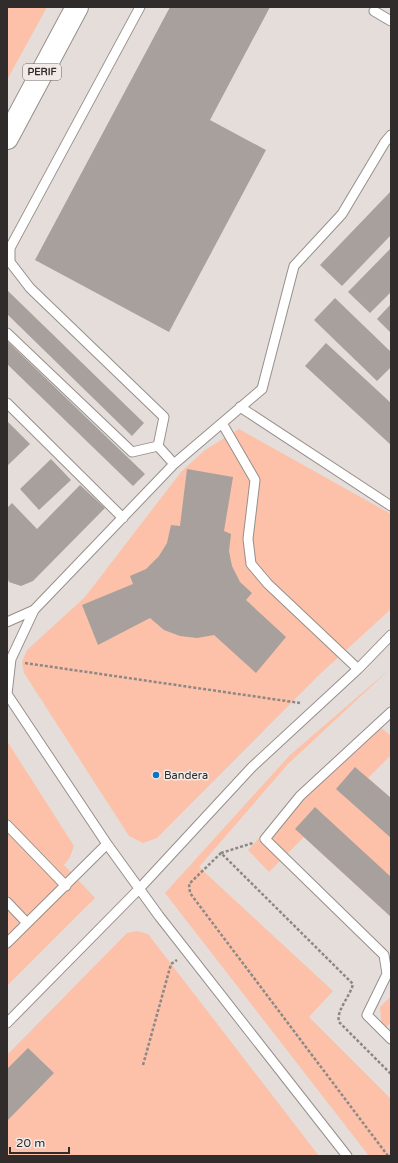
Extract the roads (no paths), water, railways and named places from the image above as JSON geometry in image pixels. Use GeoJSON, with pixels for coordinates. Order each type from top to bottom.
{"type":"FeatureCollection","features":[{"type":"Feature","properties":{"kind":"main road","name":"PERIF"},"geometry":{"type":"LineString","coordinates":[[7,138],[77,7]]}},
{"type":"Feature","properties":{"kind":"lane"},"geometry":{"type":"LineString","coordinates":[[140,7],[10,248],[10,262],[30,288],[164,417],[158,446]]}},
{"type":"Feature","properties":{"kind":"lane"},"geometry":{"type":"LineString","coordinates":[[374,11],[391,22]]}},
{"type":"Feature","properties":{"kind":"lane"},"geometry":{"type":"LineString","coordinates":[[347,1156],[186,952],[139,889],[107,844],[7,694],[11,659],[34,610],[174,464],[262,389],[294,266],[342,214],[385,142],[391,135]]}},
{"type":"Feature","properties":{"kind":"lane"},"geometry":{"type":"LineString","coordinates":[[7,333],[132,452],[158,446]]}},
{"type":"Feature","properties":{"kind":"lane"},"geometry":{"type":"LineString","coordinates":[[7,403],[123,518]]}},
{"type":"Feature","properties":{"kind":"lane"},"geometry":{"type":"LineString","coordinates":[[240,408],[391,506]]}},
{"type":"Feature","properties":{"kind":"lane"},"geometry":{"type":"LineString","coordinates":[[222,423],[256,480],[248,539],[251,564],[268,584],[358,669]]}},
{"type":"Feature","properties":{"kind":"lane"},"geometry":{"type":"LineString","coordinates":[[158,446],[174,464]]}},
{"type":"Feature","properties":{"kind":"lane"},"geometry":{"type":"LineString","coordinates":[[7,622],[34,610]]}},
{"type":"Feature","properties":{"kind":"lane"},"geometry":{"type":"LineString","coordinates":[[7,1023],[139,889],[252,767],[358,669],[391,635]]}},
{"type":"Feature","properties":{"kind":"lane"},"geometry":{"type":"LineString","coordinates":[[391,712],[300,796],[266,839],[384,955],[386,974],[367,1015],[391,1039]]}},
{"type":"Feature","properties":{"kind":"lane"},"geometry":{"type":"LineString","coordinates":[[7,825],[66,886]]}},
{"type":"Feature","properties":{"kind":"lane"},"geometry":{"type":"LineString","coordinates":[[7,944],[107,844]]}},
{"type":"Feature","properties":{"kind":"lane"},"geometry":{"type":"LineString","coordinates":[[7,902],[27,923]]}},
{"type":"Feature","properties":{"kind":"place","name":"Bandera"},"geometry":{"type":"Point","coordinates":[156,775]}}]}
